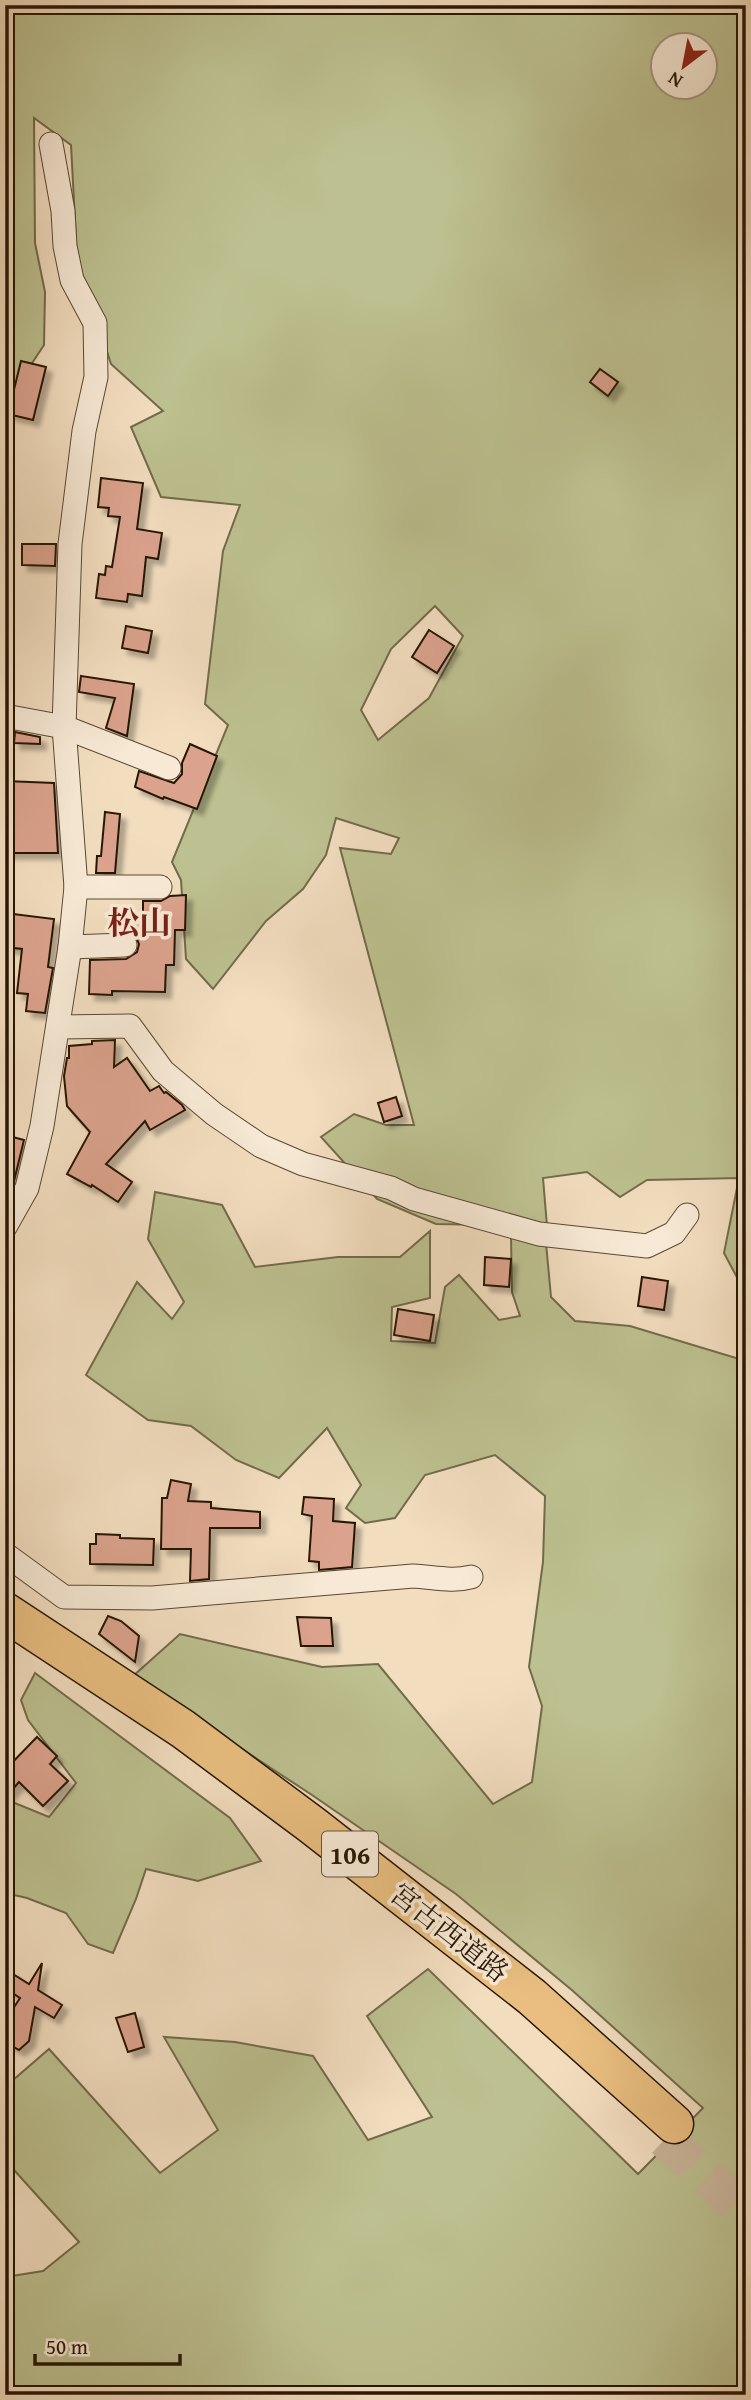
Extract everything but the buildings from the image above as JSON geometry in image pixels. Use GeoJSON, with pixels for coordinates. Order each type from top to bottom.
{"type":"FeatureCollection","features":[{"type":"Feature","properties":{"kind":"highway","name":"宮古西道路"},"geometry":{"type":"LineString","coordinates":[[5,1612],[183,1729],[312,1825],[532,1997],[669,2132],[410,1927],[171,1748],[5,1635]]}},
{"type":"Feature","properties":{"kind":"street"},"geometry":{"type":"LineString","coordinates":[[5,1227],[26,1188],[42,1126],[70,947],[76,887],[64,727],[70,544],[84,432],[96,377],[95,323],[72,280],[51,144]]}},
{"type":"Feature","properties":{"kind":"street"},"geometry":{"type":"LineString","coordinates":[[5,716],[64,727],[169,768]]}},
{"type":"Feature","properties":{"kind":"street"},"geometry":{"type":"LineString","coordinates":[[76,887],[160,887]]}},
{"type":"Feature","properties":{"kind":"street"},"geometry":{"type":"LineString","coordinates":[[70,947],[125,945]]}},
{"type":"Feature","properties":{"kind":"street"},"geometry":{"type":"LineString","coordinates":[[58,1027],[130,1026],[163,1071],[214,1114],[261,1146],[303,1164],[391,1188],[414,1199],[539,1234],[647,1246],[674,1233],[687,1216]]}},
{"type":"Feature","properties":{"kind":"street"},"geometry":{"type":"LineString","coordinates":[[5,1554],[64,1597],[152,1598],[413,1576],[456,1581],[471,1577]]}},
{"type":"Feature","properties":{"kind":"green space"},"geometry":{"type":"Polygon","coordinates":[[[5,5],[746,5],[746,1284],[740,1283],[724,1253],[739,1178],[647,1180],[620,1197],[587,1172],[543,1178],[547,1226],[436,1224],[377,1199],[321,1137],[354,1114],[386,1125],[414,1125],[340,848],[391,854],[399,838],[336,818],[326,855],[303,889],[266,921],[213,989],[186,959],[181,880],[172,862],[228,725],[205,704],[223,551],[240,505],[161,497],[131,427],[163,411],[111,364],[77,258],[71,145],[34,118],[35,243],[45,292],[44,345],[5,404],[5,5]],[[435,606],[391,649],[361,710],[378,740],[429,698],[463,636],[435,606]]]}},
{"type":"Feature","properties":{"kind":"green space"},"geometry":{"type":"Polygon","coordinates":[[[5,537],[14,548],[8,607],[5,610],[5,537]]]}},
{"type":"Feature","properties":{"kind":"green space"},"geometry":{"type":"Polygon","coordinates":[[[155,1192],[222,1205],[255,1267],[338,1257],[400,1257],[430,1231],[430,1298],[392,1307],[391,1341],[435,1343],[445,1287],[459,1275],[499,1320],[520,1316],[512,1292],[511,1237],[546,1243],[551,1297],[575,1321],[630,1326],[746,1361],[746,2395],[5,2395],[5,2277],[43,2271],[79,2242],[5,2160],[5,2087],[49,2049],[160,2173],[218,2130],[164,2037],[235,2042],[313,2056],[368,2140],[432,2117],[367,2016],[428,1969],[638,2174],[703,2108],[573,1991],[456,1894],[312,1795],[132,1677],[180,1634],[322,1667],[378,1664],[493,1804],[532,1782],[542,1706],[529,1667],[543,1562],[545,1496],[495,1455],[425,1475],[395,1518],[365,1523],[346,1508],[361,1485],[327,1428],[279,1478],[236,1460],[191,1426],[148,1420],[86,1375],[137,1282],[172,1319],[184,1302],[148,1239],[155,1192]]]}},
{"type":"Feature","properties":{"kind":"green space"},"geometry":{"type":"Polygon","coordinates":[[[35,1673],[230,1818],[261,1861],[198,1881],[146,1869],[113,1953],[88,1944],[66,1913],[27,1898],[5,1893],[5,1799],[49,1817],[76,1783],[28,1720],[21,1700],[35,1673]]]}},
{"type":"Feature","properties":{"kind":"tunnel"},"geometry":{"type":"LineString","coordinates":[[665,2139],[746,2214]]}},
{"type":"Feature","properties":{"kind":"district","name":"松山"},"geometry":{"type":"Point","coordinates":[139,922]}}]}
